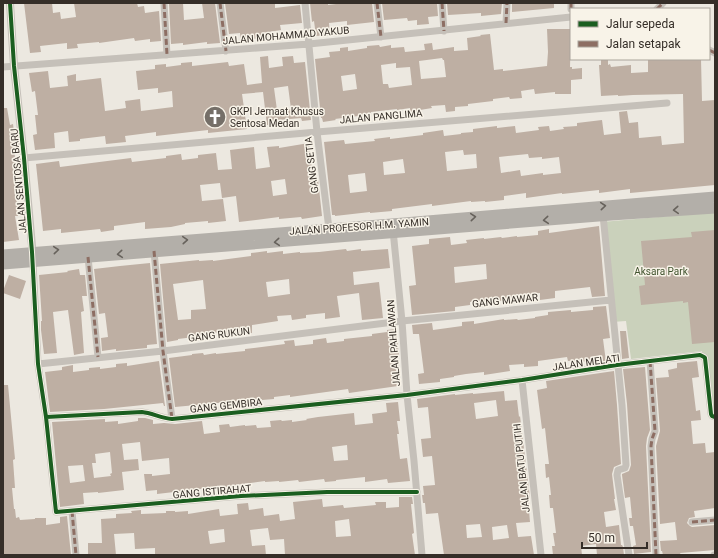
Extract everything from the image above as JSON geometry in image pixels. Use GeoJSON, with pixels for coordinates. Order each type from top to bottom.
{"type":"FeatureCollection","features":[{"type":"Feature","properties":{"kind":"main road","name":"JALAN PROFESOR H.M. YAMIN"},"geometry":{"type":"LineString","coordinates":[[3,264],[33,257],[149,249],[393,228],[715,197]]}},
{"type":"Feature","properties":{"kind":"main road","name":"JALAN PROFESOR H.M. YAMIN"},"geometry":{"type":"LineString","coordinates":[[3,255],[33,257],[88,257],[329,228],[393,228],[715,208]]}},
{"type":"Feature","properties":{"kind":"street","name":"JALAN SENTOSA BARU"},"geometry":{"type":"LineString","coordinates":[[10,3],[14,66],[33,257]]}},
{"type":"Feature","properties":{"kind":"street"},"geometry":{"type":"LineString","coordinates":[[164,3],[167,55]]}},
{"type":"Feature","properties":{"kind":"street"},"geometry":{"type":"LineString","coordinates":[[220,3],[226,51]]}},
{"type":"Feature","properties":{"kind":"street","name":"GANG SETIA"},"geometry":{"type":"LineString","coordinates":[[306,3],[317,132],[329,228]]}},
{"type":"Feature","properties":{"kind":"street"},"geometry":{"type":"LineString","coordinates":[[377,3],[381,37]]}},
{"type":"Feature","properties":{"kind":"street"},"geometry":{"type":"LineString","coordinates":[[442,3],[444,31]]}},
{"type":"Feature","properties":{"kind":"street"},"geometry":{"type":"LineString","coordinates":[[506,23],[507,3]]}},
{"type":"Feature","properties":{"kind":"street","name":"JALAN MOHAMMAD YAKUB"},"geometry":{"type":"LineString","coordinates":[[3,67],[309,44],[570,17]]}},
{"type":"Feature","properties":{"kind":"street","name":"JALAN PANGLIMA"},"geometry":{"type":"LineString","coordinates":[[24,158],[667,103]]}},
{"type":"Feature","properties":{"kind":"street"},"geometry":{"type":"LineString","coordinates":[[603,215],[622,405],[626,466],[625,468],[618,470],[617,475],[629,555]]}},
{"type":"Feature","properties":{"kind":"street","name":"JALAN PAHLAWAN"},"geometry":{"type":"LineString","coordinates":[[393,228],[422,555]]}},
{"type":"Feature","properties":{"kind":"street"},"geometry":{"type":"LineString","coordinates":[[149,249],[172,419]]}},
{"type":"Feature","properties":{"kind":"street"},"geometry":{"type":"LineString","coordinates":[[33,257],[38,364],[46,417]]}},
{"type":"Feature","properties":{"kind":"street"},"geometry":{"type":"LineString","coordinates":[[88,257],[98,357]]}},
{"type":"Feature","properties":{"kind":"street","name":"GANG MAWAR"},"geometry":{"type":"LineString","coordinates":[[402,321],[611,300]]}},
{"type":"Feature","properties":{"kind":"street","name":"GANG RUKUN"},"geometry":{"type":"LineString","coordinates":[[38,364],[163,351],[402,321]]}},
{"type":"Feature","properties":{"kind":"street","name":"JALAN MELATI"},"geometry":{"type":"LineString","coordinates":[[407,395],[522,380],[617,365],[702,355],[705,358],[711,414],[715,417]]}},
{"type":"Feature","properties":{"kind":"street"},"geometry":{"type":"LineString","coordinates":[[650,361],[655,431],[651,446],[656,555]]}},
{"type":"Feature","properties":{"kind":"street","name":"JALAN BATU PUTIH"},"geometry":{"type":"LineString","coordinates":[[522,380],[541,555]]}},
{"type":"Feature","properties":{"kind":"street","name":"GANG GEMBIRA"},"geometry":{"type":"LineString","coordinates":[[46,417],[142,412],[172,419],[407,395]]}},
{"type":"Feature","properties":{"kind":"street","name":"GANG ISTIRAHAT"},"geometry":{"type":"LineString","coordinates":[[46,417],[56,512],[249,496],[327,492],[417,492]]}},
{"type":"Feature","properties":{"kind":"street"},"geometry":{"type":"LineString","coordinates":[[72,511],[76,555]]}},
{"type":"Feature","properties":{"kind":"street"},"geometry":{"type":"LineString","coordinates":[[692,522],[715,520]]}},
{"type":"Feature","properties":{"kind":"green space","name":"Aksara Park"},"geometry":{"type":"Polygon","coordinates":[[[715,212],[715,412],[708,413],[702,351],[631,359],[626,321],[612,322],[602,222],[715,212]]]}},
{"type":"Feature","properties":{"kind":"building"},"geometry":{"type":"Polygon","coordinates":[[[24,3],[52,3],[53,13],[60,12],[61,19],[76,17],[74,3],[137,3],[138,7],[144,6],[145,13],[159,11],[161,41],[150,42],[150,39],[135,41],[134,38],[99,43],[77,44],[78,48],[67,49],[67,43],[40,46],[41,52],[30,53],[24,3]]]}},
{"type":"Feature","properties":{"kind":"building"},"geometry":{"type":"Polygon","coordinates":[[[169,3],[183,3],[184,20],[204,18],[202,3],[215,3],[220,43],[207,44],[207,42],[183,45],[183,43],[171,44],[169,3]]]}},
{"type":"Feature","properties":{"kind":"building"},"geometry":{"type":"Polygon","coordinates":[[[225,3],[275,3],[275,8],[300,5],[302,23],[280,25],[281,30],[262,33],[263,38],[241,40],[240,33],[229,34],[225,3]]]}},
{"type":"Feature","properties":{"kind":"building"},"geometry":{"type":"Polygon","coordinates":[[[310,3],[328,3],[328,5],[344,3],[372,3],[374,22],[347,25],[347,21],[329,23],[330,35],[316,36],[314,21],[312,22],[310,3]]]}},
{"type":"Feature","properties":{"kind":"building"},"geometry":{"type":"Polygon","coordinates":[[[382,3],[437,3],[438,16],[428,17],[429,24],[417,25],[417,20],[408,21],[407,18],[384,20],[382,3]]]}},
{"type":"Feature","properties":{"kind":"building"},"geometry":{"type":"Polygon","coordinates":[[[447,3],[502,3],[501,14],[481,16],[481,13],[448,15],[447,3]]]}},
{"type":"Feature","properties":{"kind":"building"},"geometry":{"type":"Polygon","coordinates":[[[512,3],[554,3],[554,8],[512,12],[512,3]]]}},
{"type":"Feature","properties":{"kind":"building"},"geometry":{"type":"Polygon","coordinates":[[[547,29],[570,29],[570,67],[572,67],[572,69],[582,68],[582,79],[571,80],[571,94],[555,94],[555,92],[535,94],[534,89],[521,91],[522,98],[510,99],[509,97],[493,99],[493,101],[455,107],[455,111],[446,112],[445,105],[431,106],[432,108],[420,110],[420,112],[410,113],[410,108],[397,109],[371,112],[358,116],[323,122],[321,118],[315,59],[330,57],[329,52],[340,51],[340,48],[348,47],[348,51],[367,48],[367,46],[379,45],[380,47],[391,45],[391,48],[404,47],[405,52],[425,50],[424,44],[432,43],[433,50],[454,47],[454,51],[468,50],[467,38],[490,34],[494,70],[503,69],[503,71],[547,66],[547,29]],[[442,58],[419,61],[421,79],[446,77],[442,58]],[[396,63],[381,65],[383,84],[388,84],[389,88],[412,85],[410,67],[396,68],[396,63]],[[355,74],[341,76],[343,91],[357,89],[355,74]]]}},
{"type":"Feature","properties":{"kind":"building"},"geometry":{"type":"Polygon","coordinates":[[[268,56],[269,68],[283,66],[282,57],[293,56],[294,63],[305,62],[311,120],[302,121],[301,118],[278,120],[279,123],[267,125],[263,92],[242,94],[247,129],[208,133],[208,130],[156,136],[156,132],[125,136],[126,142],[106,144],[105,136],[69,142],[68,131],[54,133],[55,148],[35,150],[33,135],[37,134],[35,115],[38,115],[35,91],[32,92],[29,73],[48,71],[50,88],[68,86],[67,76],[76,74],[76,81],[101,78],[105,111],[126,108],[125,101],[140,99],[141,111],[173,107],[172,91],[158,93],[158,88],[138,90],[136,71],[155,69],[155,65],[166,64],[166,67],[192,62],[192,66],[228,62],[229,66],[244,64],[247,85],[262,83],[260,57],[268,56]],[[288,86],[274,88],[277,110],[291,109],[288,86]]]}},
{"type":"Feature","properties":{"kind":"building"},"geometry":{"type":"Polygon","coordinates":[[[601,60],[608,60],[608,65],[610,64],[611,67],[631,65],[631,73],[648,72],[648,60],[701,60],[702,101],[715,100],[715,185],[630,193],[630,189],[599,193],[599,190],[526,198],[526,193],[504,196],[504,200],[485,202],[471,201],[432,206],[432,204],[392,209],[392,211],[332,215],[324,142],[344,140],[345,144],[375,141],[374,139],[390,137],[390,139],[423,135],[423,133],[443,130],[444,136],[473,132],[473,129],[497,126],[497,128],[515,126],[516,133],[539,130],[538,127],[549,126],[550,131],[564,129],[563,127],[577,126],[577,123],[602,120],[604,135],[621,133],[619,112],[627,111],[629,123],[638,122],[639,138],[661,136],[662,145],[684,143],[683,94],[601,96],[599,65],[601,65],[601,60]],[[463,150],[445,152],[447,171],[477,168],[476,154],[464,155],[463,150]],[[528,154],[499,157],[501,173],[520,170],[521,176],[543,173],[543,175],[561,173],[559,157],[542,159],[542,157],[529,158],[528,154]],[[403,159],[383,162],[384,175],[405,173],[403,159]],[[365,173],[348,175],[350,193],[367,191],[365,173]]]}},
{"type":"Feature","properties":{"kind":"building"},"geometry":{"type":"Polygon","coordinates":[[[3,108],[7,108],[10,125],[13,124],[16,148],[14,149],[18,181],[15,182],[18,216],[15,216],[19,240],[3,242],[3,108]]]}},
{"type":"Feature","properties":{"kind":"building"},"geometry":{"type":"Polygon","coordinates":[[[309,143],[313,180],[318,179],[322,216],[302,219],[301,217],[279,219],[279,217],[239,222],[236,196],[222,198],[220,183],[200,185],[202,201],[223,199],[226,221],[185,223],[171,227],[145,229],[145,222],[114,226],[114,230],[101,232],[100,229],[61,233],[61,229],[43,231],[36,164],[59,161],[60,167],[131,158],[132,162],[166,158],[166,156],[181,154],[182,160],[198,158],[198,155],[216,153],[218,170],[232,169],[230,150],[254,147],[256,169],[270,167],[267,147],[279,146],[279,148],[309,143]],[[285,179],[271,181],[273,196],[287,194],[285,179]]]}},
{"type":"Feature","properties":{"kind":"building"},"geometry":{"type":"Polygon","coordinates":[[[599,226],[605,296],[592,297],[590,287],[555,291],[555,298],[540,300],[540,293],[525,294],[525,301],[507,303],[507,300],[470,302],[470,305],[455,307],[455,311],[412,315],[409,286],[416,285],[412,246],[429,244],[429,239],[450,237],[451,245],[467,243],[466,240],[538,235],[538,231],[549,229],[549,233],[599,226]],[[486,264],[454,267],[455,283],[487,279],[486,264]]]}},
{"type":"Feature","properties":{"kind":"building"},"geometry":{"type":"Polygon","coordinates":[[[715,230],[715,342],[692,344],[688,302],[683,303],[683,301],[641,305],[639,286],[645,285],[641,241],[692,237],[691,232],[715,230]]]}},
{"type":"Feature","properties":{"kind":"building"},"geometry":{"type":"Polygon","coordinates":[[[346,249],[347,251],[361,249],[361,251],[388,249],[390,268],[353,272],[354,285],[379,282],[383,318],[362,320],[359,293],[337,296],[340,317],[325,319],[325,313],[306,315],[306,318],[292,320],[291,315],[277,316],[278,321],[252,325],[252,333],[223,336],[223,332],[205,334],[205,337],[194,339],[194,337],[167,342],[160,264],[199,260],[213,261],[251,256],[251,253],[267,251],[267,253],[283,251],[283,254],[346,249]],[[289,279],[266,282],[268,297],[290,294],[289,279]],[[203,280],[173,284],[178,320],[191,319],[191,310],[206,309],[203,280]]]}},
{"type":"Feature","properties":{"kind":"building"},"geometry":{"type":"Polygon","coordinates":[[[150,263],[157,344],[147,345],[147,348],[102,351],[101,338],[108,337],[105,313],[99,314],[94,269],[150,263]]]}},
{"type":"Feature","properties":{"kind":"building"},"geometry":{"type":"Polygon","coordinates":[[[79,269],[80,275],[85,275],[87,296],[82,296],[84,311],[81,312],[84,353],[74,355],[68,310],[53,312],[57,353],[44,354],[41,330],[42,321],[39,275],[68,272],[67,271],[79,269]]]}},
{"type":"Feature","properties":{"kind":"building"},"geometry":{"type":"Polygon","coordinates":[[[9,275],[26,281],[20,299],[3,293],[9,275]]]}},
{"type":"Feature","properties":{"kind":"building"},"geometry":{"type":"Polygon","coordinates":[[[606,306],[610,338],[603,339],[606,362],[589,364],[589,361],[568,361],[567,357],[538,361],[538,366],[524,367],[524,364],[509,365],[510,371],[484,375],[484,372],[466,374],[440,379],[440,382],[419,384],[418,374],[424,373],[419,334],[413,334],[412,325],[432,323],[433,330],[462,326],[462,322],[474,321],[474,324],[504,319],[518,320],[548,315],[548,312],[593,310],[593,307],[606,306]]]}},
{"type":"Feature","properties":{"kind":"building"},"geometry":{"type":"Polygon","coordinates":[[[396,329],[399,356],[394,356],[398,386],[349,393],[348,389],[290,397],[290,395],[274,397],[274,399],[175,407],[169,358],[192,354],[203,353],[204,355],[245,351],[245,349],[285,344],[284,341],[294,340],[295,346],[313,344],[313,340],[326,338],[327,343],[344,341],[344,339],[372,336],[372,334],[396,329]]]}},
{"type":"Feature","properties":{"kind":"building"},"geometry":{"type":"Polygon","coordinates":[[[620,331],[626,331],[629,358],[622,359],[620,331]]]}},
{"type":"Feature","properties":{"kind":"building"},"geometry":{"type":"Polygon","coordinates":[[[159,361],[165,406],[163,403],[104,409],[50,412],[45,372],[62,370],[62,367],[73,365],[73,372],[89,370],[89,368],[100,367],[100,369],[116,367],[116,364],[127,363],[127,366],[159,361]]]}},
{"type":"Feature","properties":{"kind":"building"},"geometry":{"type":"Polygon","coordinates":[[[697,361],[699,377],[692,378],[696,411],[700,410],[701,420],[691,421],[693,444],[705,443],[706,453],[715,452],[715,508],[694,511],[695,517],[689,518],[687,523],[692,527],[715,525],[715,550],[680,553],[681,555],[663,555],[660,541],[677,540],[675,522],[660,524],[656,446],[660,431],[656,378],[669,377],[668,370],[677,368],[677,363],[697,361]]]}},
{"type":"Feature","properties":{"kind":"building"},"geometry":{"type":"Polygon","coordinates":[[[645,367],[650,430],[646,446],[651,552],[634,554],[633,546],[636,545],[633,526],[630,526],[629,518],[632,518],[630,497],[625,498],[622,475],[629,471],[631,465],[623,369],[645,367]]]}},
{"type":"Feature","properties":{"kind":"building"},"geometry":{"type":"Polygon","coordinates":[[[614,371],[621,464],[614,467],[612,474],[616,510],[604,512],[606,527],[619,525],[621,545],[623,547],[624,555],[597,555],[596,544],[581,546],[582,555],[553,555],[552,546],[555,546],[553,533],[556,533],[553,508],[550,508],[549,495],[551,495],[549,477],[546,478],[545,464],[549,464],[545,428],[542,429],[537,390],[547,388],[546,381],[614,371]]]}},
{"type":"Feature","properties":{"kind":"building"},"geometry":{"type":"Polygon","coordinates":[[[3,385],[8,385],[15,459],[13,460],[15,488],[12,488],[16,518],[19,517],[20,520],[46,518],[46,525],[60,523],[60,517],[67,516],[71,555],[3,555],[3,385]]]}},
{"type":"Feature","properties":{"kind":"building"},"geometry":{"type":"Polygon","coordinates":[[[504,391],[505,401],[517,400],[530,498],[528,498],[530,522],[516,523],[518,537],[531,536],[534,555],[444,555],[438,513],[426,514],[425,503],[423,503],[422,495],[424,495],[423,486],[435,485],[432,456],[423,457],[421,439],[431,438],[428,407],[418,408],[417,399],[455,394],[504,391]],[[496,400],[474,403],[476,419],[498,416],[496,400]],[[480,524],[466,525],[467,538],[482,537],[480,524]],[[507,525],[492,527],[493,540],[509,538],[507,525]]]}},
{"type":"Feature","properties":{"kind":"building"},"geometry":{"type":"Polygon","coordinates":[[[398,402],[400,421],[397,421],[399,434],[397,434],[400,459],[407,458],[410,481],[388,483],[387,479],[365,482],[365,477],[325,482],[324,479],[299,482],[298,480],[279,482],[265,481],[235,486],[157,494],[157,490],[146,491],[144,474],[152,474],[152,476],[170,474],[169,458],[142,461],[140,442],[122,444],[124,460],[138,459],[139,470],[122,472],[124,490],[83,493],[84,504],[60,507],[52,422],[105,419],[105,422],[118,421],[118,424],[138,421],[138,418],[153,420],[153,424],[175,424],[202,421],[204,434],[220,432],[219,425],[229,424],[230,427],[256,425],[257,428],[271,427],[270,421],[292,420],[292,422],[318,417],[354,413],[355,425],[373,423],[372,414],[387,412],[386,403],[398,402]],[[347,445],[332,447],[334,461],[348,460],[347,445]],[[110,452],[95,454],[96,463],[92,463],[94,478],[111,476],[110,452]],[[83,465],[68,466],[70,483],[85,481],[83,465]]]}},
{"type":"Feature","properties":{"kind":"building"},"geometry":{"type":"Polygon","coordinates":[[[399,497],[412,497],[413,504],[411,504],[414,533],[412,534],[415,555],[285,555],[284,539],[270,540],[268,528],[250,530],[252,546],[265,545],[266,555],[155,555],[155,548],[135,549],[134,533],[114,534],[116,555],[88,555],[88,543],[102,543],[101,519],[116,518],[116,514],[132,513],[131,511],[141,510],[141,514],[166,513],[166,511],[188,511],[188,514],[219,509],[220,516],[238,514],[237,504],[248,503],[249,510],[263,508],[264,516],[279,514],[280,521],[295,519],[293,502],[322,499],[323,507],[343,505],[344,508],[376,505],[375,502],[386,502],[386,508],[399,507],[399,497]],[[349,519],[335,521],[336,537],[351,536],[349,519]],[[224,529],[208,531],[210,544],[225,542],[224,529]]]}},
{"type":"Feature","properties":{"kind":"marked path"},"geometry":{"type":"LineString","coordinates":[[164,3],[167,55]]}},
{"type":"Feature","properties":{"kind":"marked path"},"geometry":{"type":"LineString","coordinates":[[220,3],[226,51]]}},
{"type":"Feature","properties":{"kind":"marked path"},"geometry":{"type":"LineString","coordinates":[[377,3],[381,37]]}},
{"type":"Feature","properties":{"kind":"marked path"},"geometry":{"type":"LineString","coordinates":[[442,3],[444,31]]}},
{"type":"Feature","properties":{"kind":"marked path"},"geometry":{"type":"LineString","coordinates":[[506,23],[507,3]]}},
{"type":"Feature","properties":{"kind":"marked path"},"geometry":{"type":"LineString","coordinates":[[571,3],[571,8]]}},
{"type":"Feature","properties":{"kind":"marked path"},"geometry":{"type":"LineString","coordinates":[[658,8],[663,3]]}},
{"type":"Feature","properties":{"kind":"marked path"},"geometry":{"type":"LineString","coordinates":[[710,50],[715,53]]}},
{"type":"Feature","properties":{"kind":"marked path"},"geometry":{"type":"LineString","coordinates":[[154,251],[163,351],[172,419]]}},
{"type":"Feature","properties":{"kind":"marked path"},"geometry":{"type":"LineString","coordinates":[[88,257],[98,357]]}},
{"type":"Feature","properties":{"kind":"marked path"},"geometry":{"type":"LineString","coordinates":[[650,361],[655,431],[651,446],[656,555]]}},
{"type":"Feature","properties":{"kind":"marked path"},"geometry":{"type":"LineString","coordinates":[[72,511],[76,555]]}},
{"type":"Feature","properties":{"kind":"marked path"},"geometry":{"type":"LineString","coordinates":[[692,522],[715,520]]}},
{"type":"Feature","properties":{"kind":"cycle path"},"geometry":{"type":"LineString","coordinates":[[10,3],[14,66],[32,252],[38,364],[46,417],[56,512],[241,496],[327,492],[417,492]]}},
{"type":"Feature","properties":{"kind":"cycle path"},"geometry":{"type":"LineString","coordinates":[[46,417],[142,412],[172,419],[407,395],[522,380],[617,365],[700,355],[705,358],[711,414],[715,417]]}},
{"type":"Feature","properties":{"kind":"place","name":"GKPI Jemaat Khusus Sentosa Medan"},"geometry":{"type":"Point","coordinates":[215,117]}}]}
